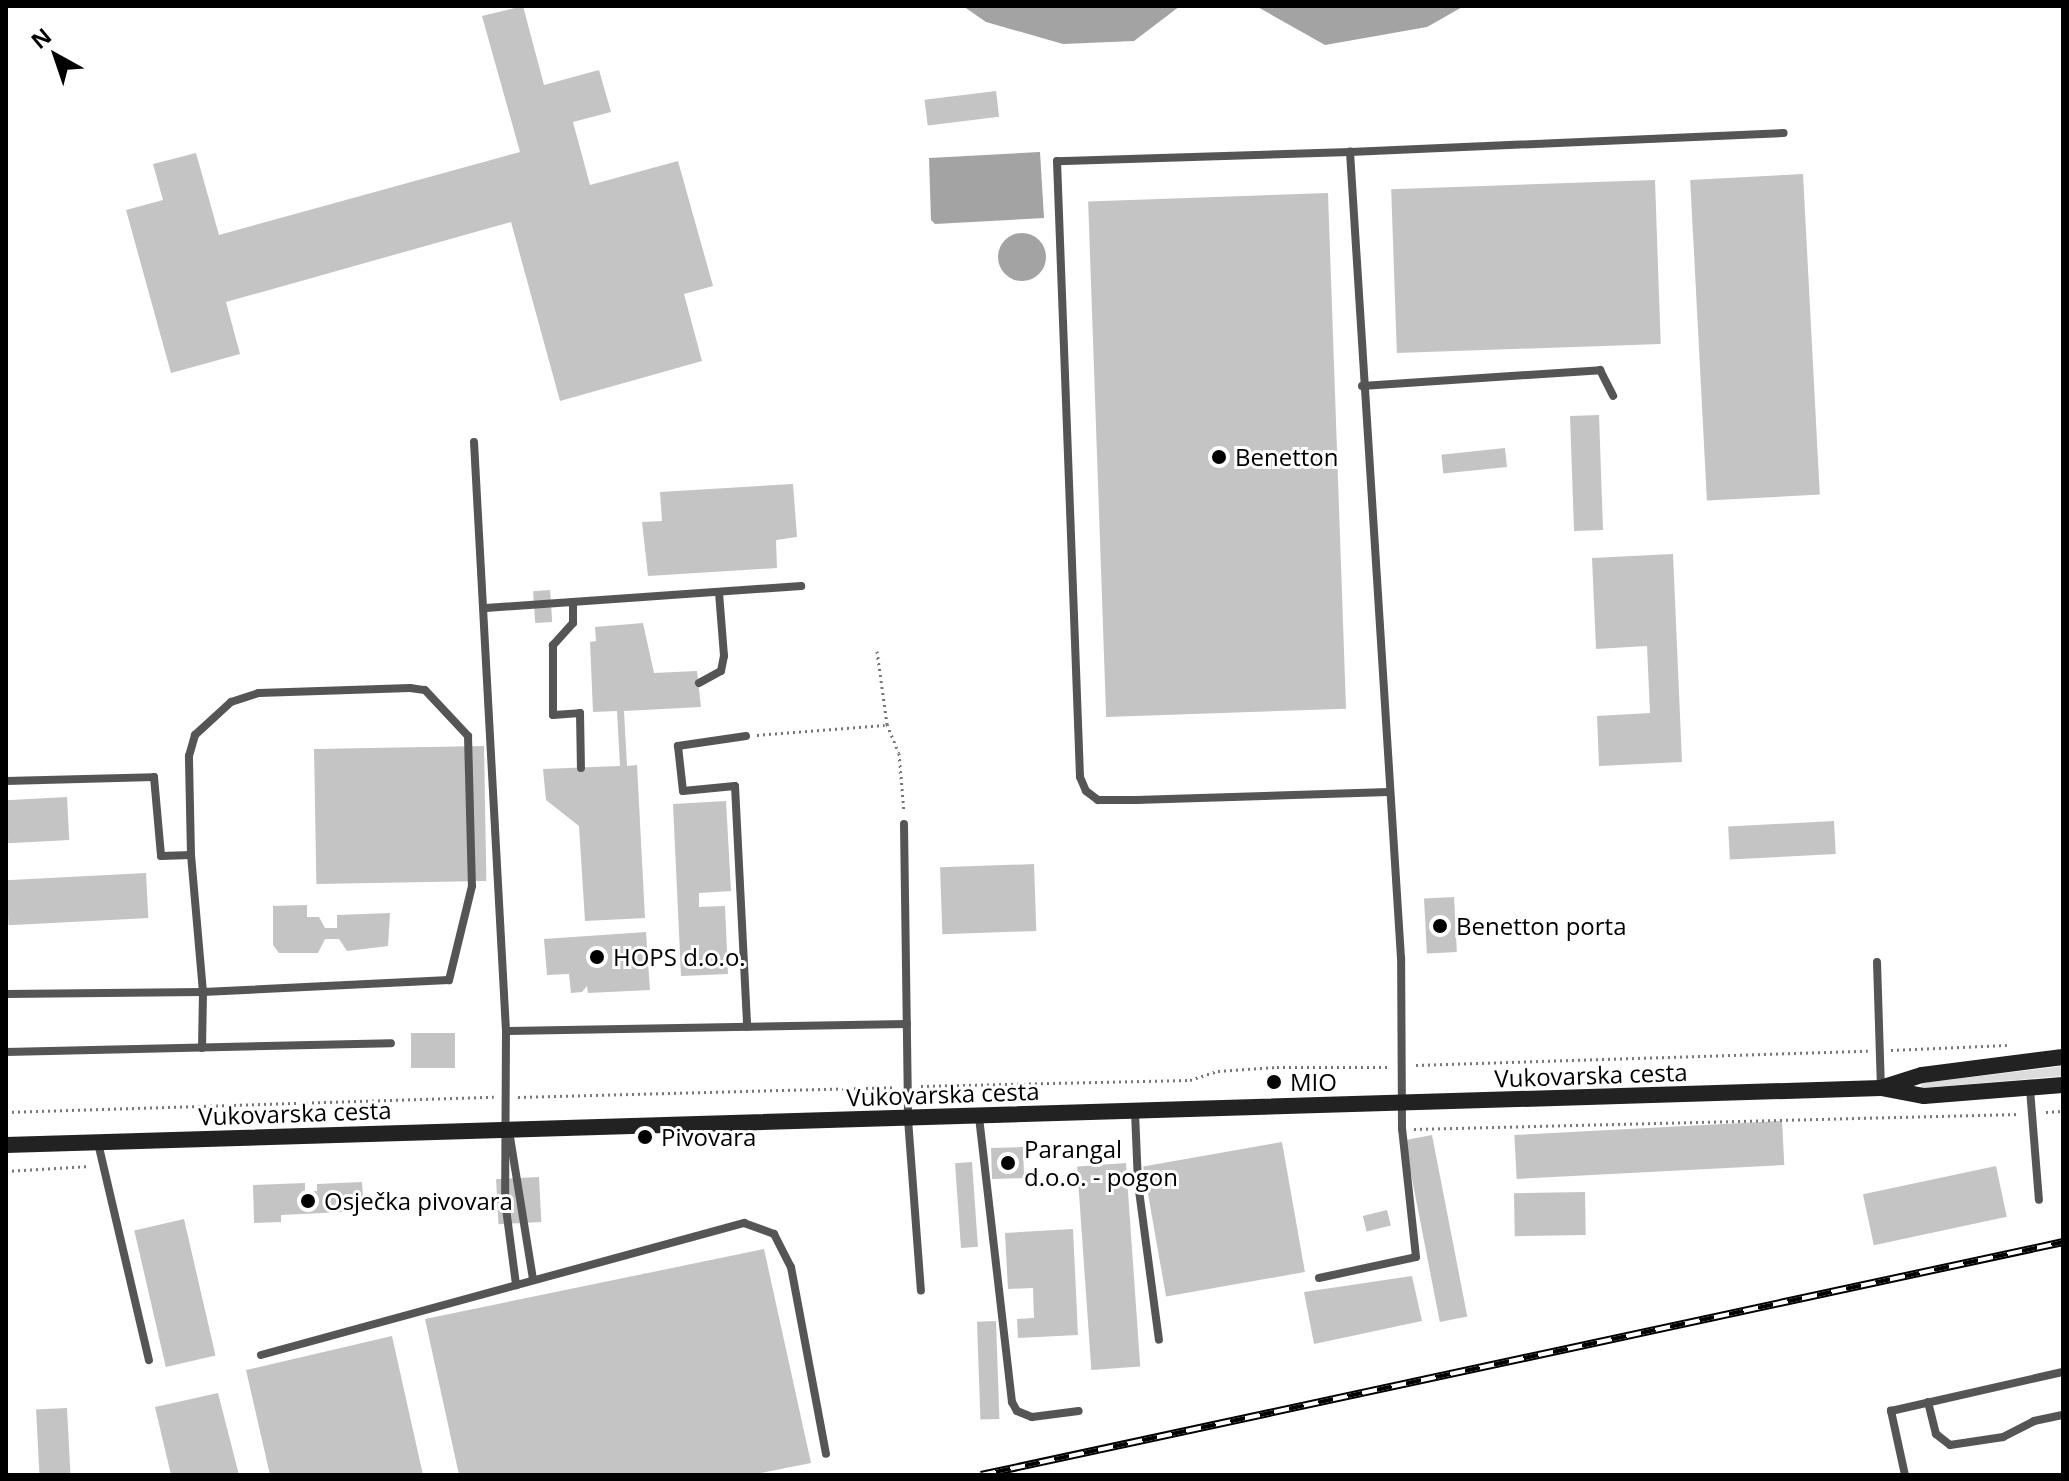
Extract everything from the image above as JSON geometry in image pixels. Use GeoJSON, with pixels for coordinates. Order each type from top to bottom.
{"type":"FeatureCollection","features":[{"type":"Feature","properties":{"kind":"main road","name":"Vukovarska cesta"},"geometry":{"type":"LineString","coordinates":[[1881,1088],[1922,1075],[2063,1057]]}},
{"type":"Feature","properties":{"kind":"main road","name":"Vukovarska cesta"},"geometry":{"type":"LineString","coordinates":[[6,1145],[1881,1088],[1924,1096],[2063,1085]]}},
{"type":"Feature","properties":{"kind":"lane"},"geometry":{"type":"LineString","coordinates":[[1389,792],[1098,800],[1080,777],[1057,161],[1784,133]]}},
{"type":"Feature","properties":{"kind":"lane"},"geometry":{"type":"LineString","coordinates":[[1319,1278],[1416,1257],[1402,1129],[1404,1066],[1350,152]]}},
{"type":"Feature","properties":{"kind":"lane"},"geometry":{"type":"LineString","coordinates":[[1362,386],[1600,370],[1613,396]]}},
{"type":"Feature","properties":{"kind":"lane"},"geometry":{"type":"LineString","coordinates":[[474,442],[486,608],[509,1131],[533,1280]]}},
{"type":"Feature","properties":{"kind":"lane"},"geometry":{"type":"LineString","coordinates":[[486,608],[801,586]]}},
{"type":"Feature","properties":{"kind":"lane"},"geometry":{"type":"LineString","coordinates":[[699,683],[721,671],[724,656],[719,592]]}},
{"type":"Feature","properties":{"kind":"lane"},"geometry":{"type":"LineString","coordinates":[[573,602],[573,623],[553,645],[552,699],[553,715],[580,713],[581,768]]}},
{"type":"Feature","properties":{"kind":"lane"},"geometry":{"type":"LineString","coordinates":[[6,994],[203,992],[449,980],[472,886],[468,736],[425,690],[259,693],[231,702],[195,735],[189,756],[191,855],[203,992],[202,1048]]}},
{"type":"Feature","properties":{"kind":"lane"},"geometry":{"type":"LineString","coordinates":[[746,736],[678,746],[683,791],[735,786],[747,1027]]}},
{"type":"Feature","properties":{"kind":"lane"},"geometry":{"type":"LineString","coordinates":[[6,781],[154,777],[161,856],[191,855]]}},
{"type":"Feature","properties":{"kind":"lane"},"geometry":{"type":"LineString","coordinates":[[904,824],[908,1119],[921,1291]]}},
{"type":"Feature","properties":{"kind":"lane"},"geometry":{"type":"LineString","coordinates":[[1877,962],[1881,1088]]}},
{"type":"Feature","properties":{"kind":"lane"},"geometry":{"type":"LineString","coordinates":[[506,1031],[907,1024]]}},
{"type":"Feature","properties":{"kind":"lane"},"geometry":{"type":"LineString","coordinates":[[6,1052],[391,1043]]}},
{"type":"Feature","properties":{"kind":"lane"},"geometry":{"type":"LineString","coordinates":[[2030,1089],[2039,1200]]}},
{"type":"Feature","properties":{"kind":"lane"},"geometry":{"type":"LineString","coordinates":[[1135,1112],[1138,1183],[1159,1340]]}},
{"type":"Feature","properties":{"kind":"lane"},"geometry":{"type":"LineString","coordinates":[[979,1117],[1012,1402],[1017,1411],[1032,1417],[1079,1411]]}},
{"type":"Feature","properties":{"kind":"lane"},"geometry":{"type":"LineString","coordinates":[[509,1131],[503,1155],[516,1285]]}},
{"type":"Feature","properties":{"kind":"lane"},"geometry":{"type":"LineString","coordinates":[[98,1143],[149,1360]]}},
{"type":"Feature","properties":{"kind":"lane"},"geometry":{"type":"LineString","coordinates":[[261,1355],[744,1223],[774,1234],[791,1267],[826,1454]]}},
{"type":"Feature","properties":{"kind":"lane"},"geometry":{"type":"LineString","coordinates":[[1905,1475],[1891,1411],[2063,1372]]}},
{"type":"Feature","properties":{"kind":"lane"},"geometry":{"type":"LineString","coordinates":[[1928,1402],[1936,1434],[1950,1445],[2003,1437],[2034,1421],[2063,1415]]}},
{"type":"Feature","properties":{"kind":"path"},"geometry":{"type":"LineString","coordinates":[[877,651],[887,724],[899,753],[904,824]]}},
{"type":"Feature","properties":{"kind":"path"},"geometry":{"type":"LineString","coordinates":[[746,736],[887,724]]}},
{"type":"Feature","properties":{"kind":"path"},"geometry":{"type":"LineString","coordinates":[[6,1112],[1190,1080],[1218,1071],[1277,1067],[1773,1058],[2016,1045]]}},
{"type":"Feature","properties":{"kind":"path"},"geometry":{"type":"LineString","coordinates":[[1402,1129],[2063,1111]]}},
{"type":"Feature","properties":{"kind":"path"},"geometry":{"type":"LineString","coordinates":[[6,1171],[101,1165]]}},
{"type":"Feature","properties":{"kind":"shaded area"},"geometry":{"type":"Polygon","coordinates":[[[963,6],[1180,6],[1134,41],[1063,44],[986,22],[963,6]]]}},
{"type":"Feature","properties":{"kind":"shaded area"},"geometry":{"type":"Polygon","coordinates":[[[1256,6],[1464,6],[1427,27],[1325,45],[1256,6]]]}},
{"type":"Feature","properties":{"kind":"shaded area"},"geometry":{"type":"Polygon","coordinates":[[[1040,152],[1044,218],[935,224],[931,220],[929,158],[1040,152]]]}},
{"type":"Feature","properties":{"kind":"shaded area"},"geometry":{"type":"Polygon","coordinates":[[[1022,233],[1039,240],[1046,257],[1039,274],[1022,281],[1005,274],[998,257],[1005,240],[1022,233]]]}},
{"type":"Feature","properties":{"kind":"shaded area"},"geometry":{"type":"Polygon","coordinates":[[[2063,1066],[2063,1076],[1921,1088],[1922,1083],[2063,1066]]]}},
{"type":"Feature","properties":{"kind":"building"},"geometry":{"type":"Polygon","coordinates":[[[523,6],[544,85],[599,70],[611,112],[573,122],[590,185],[678,161],[713,286],[684,294],[702,361],[560,401],[511,222],[226,302],[240,354],[171,373],[126,210],[163,200],[153,164],[196,153],[219,235],[520,152],[482,16],[523,6]]]}},
{"type":"Feature","properties":{"kind":"building"},"geometry":{"type":"Polygon","coordinates":[[[996,91],[999,117],[928,126],[925,100],[996,91]]]}},
{"type":"Feature","properties":{"kind":"building"},"geometry":{"type":"Polygon","coordinates":[[[1803,174],[1820,495],[1707,500],[1690,180],[1803,174]]]}},
{"type":"Feature","properties":{"kind":"building"},"geometry":{"type":"Polygon","coordinates":[[[1655,180],[1661,344],[1397,353],[1391,189],[1655,180]]]}},
{"type":"Feature","properties":{"kind":"building","name":"Benetton"},"geometry":{"type":"Polygon","coordinates":[[[1328,193],[1346,709],[1106,717],[1088,201],[1328,193]]]}},
{"type":"Feature","properties":{"kind":"building"},"geometry":{"type":"Polygon","coordinates":[[[1599,415],[1603,530],[1574,531],[1570,416],[1599,415]]]}},
{"type":"Feature","properties":{"kind":"building"},"geometry":{"type":"Polygon","coordinates":[[[1505,448],[1507,467],[1443,474],[1441,455],[1505,448]]]}},
{"type":"Feature","properties":{"kind":"building"},"geometry":{"type":"Polygon","coordinates":[[[793,484],[797,537],[776,540],[777,568],[648,576],[642,522],[662,521],[660,492],[793,484]]]}},
{"type":"Feature","properties":{"kind":"building"},"geometry":{"type":"Polygon","coordinates":[[[1673,554],[1682,762],[1599,766],[1597,716],[1650,713],[1647,646],[1596,649],[1592,558],[1673,554]]]}},
{"type":"Feature","properties":{"kind":"building"},"geometry":{"type":"Polygon","coordinates":[[[550,590],[552,622],[535,623],[533,591],[550,590]]]}},
{"type":"Feature","properties":{"kind":"building"},"geometry":{"type":"Polygon","coordinates":[[[643,623],[654,673],[697,671],[701,707],[624,711],[627,766],[637,765],[645,918],[585,921],[579,826],[546,800],[543,769],[620,766],[617,711],[593,712],[590,642],[596,641],[595,627],[643,623]]]}},
{"type":"Feature","properties":{"kind":"building"},"geometry":{"type":"Polygon","coordinates":[[[484,746],[486,881],[316,884],[314,749],[484,746]]]}},
{"type":"Feature","properties":{"kind":"building"},"geometry":{"type":"Polygon","coordinates":[[[67,797],[69,840],[8,843],[6,800],[67,797]]]}},
{"type":"Feature","properties":{"kind":"building"},"geometry":{"type":"Polygon","coordinates":[[[726,801],[731,891],[699,893],[699,907],[725,906],[728,974],[681,976],[673,804],[726,801]]]}},
{"type":"Feature","properties":{"kind":"building"},"geometry":{"type":"Polygon","coordinates":[[[1834,821],[1836,854],[1730,860],[1728,827],[1834,821]]]}},
{"type":"Feature","properties":{"kind":"building"},"geometry":{"type":"Polygon","coordinates":[[[1034,864],[1036,931],[942,934],[940,867],[1034,864]]]}},
{"type":"Feature","properties":{"kind":"building"},"geometry":{"type":"Polygon","coordinates":[[[146,873],[148,918],[9,925],[6,880],[146,873]]]}},
{"type":"Feature","properties":{"kind":"building","name":"Benetton porta"},"geometry":{"type":"Polygon","coordinates":[[[1454,897],[1457,952],[1427,953],[1424,899],[1454,897]]]}},
{"type":"Feature","properties":{"kind":"building"},"geometry":{"type":"Polygon","coordinates":[[[307,905],[307,917],[319,917],[325,928],[337,928],[337,915],[390,913],[388,946],[347,951],[339,939],[325,939],[318,953],[279,953],[273,945],[273,906],[307,905]]]}},
{"type":"Feature","properties":{"kind":"building","name":"HOPS d.o.o."},"geometry":{"type":"Polygon","coordinates":[[[646,932],[650,990],[588,993],[587,986],[582,992],[571,993],[569,974],[547,975],[544,939],[646,932]]]}},
{"type":"Feature","properties":{"kind":"building"},"geometry":{"type":"Polygon","coordinates":[[[411,1033],[455,1033],[455,1068],[411,1068],[411,1033]]]}},
{"type":"Feature","properties":{"kind":"building"},"geometry":{"type":"Polygon","coordinates":[[[1782,1121],[1784,1165],[1517,1179],[1514,1135],[1782,1121]]]}},
{"type":"Feature","properties":{"kind":"building"},"geometry":{"type":"Polygon","coordinates":[[[1432,1135],[1467,1317],[1440,1322],[1405,1140],[1432,1135]]]}},
{"type":"Feature","properties":{"kind":"building"},"geometry":{"type":"Polygon","coordinates":[[[1282,1142],[1305,1272],[1166,1296],[1143,1166],[1282,1142]]]}},
{"type":"Feature","properties":{"kind":"building","name":"Parangal d.o.o. - pogon"},"geometry":{"type":"Polygon","coordinates":[[[1023,1147],[1024,1178],[992,1179],[991,1148],[1023,1147]]]}},
{"type":"Feature","properties":{"kind":"building"},"geometry":{"type":"Polygon","coordinates":[[[972,1162],[978,1247],[961,1248],[955,1163],[972,1162]]]}},
{"type":"Feature","properties":{"kind":"building"},"geometry":{"type":"Polygon","coordinates":[[[1126,1163],[1140,1367],[1091,1370],[1077,1166],[1126,1163]]]}},
{"type":"Feature","properties":{"kind":"building"},"geometry":{"type":"Polygon","coordinates":[[[1996,1166],[2007,1217],[1874,1245],[1863,1194],[1996,1166]]]}},
{"type":"Feature","properties":{"kind":"building"},"geometry":{"type":"Polygon","coordinates":[[[539,1177],[541,1222],[498,1224],[496,1179],[539,1177]]]}},
{"type":"Feature","properties":{"kind":"building","name":"Osječka pivovara"},"geometry":{"type":"Polygon","coordinates":[[[362,1182],[364,1211],[281,1215],[281,1222],[254,1223],[253,1185],[305,1183],[305,1192],[317,1191],[317,1184],[362,1182]]]}},
{"type":"Feature","properties":{"kind":"building"},"geometry":{"type":"Polygon","coordinates":[[[1585,1192],[1586,1235],[1515,1236],[1514,1193],[1585,1192]]]}},
{"type":"Feature","properties":{"kind":"building"},"geometry":{"type":"Polygon","coordinates":[[[1387,1210],[1391,1226],[1367,1232],[1363,1216],[1387,1210]]]}},
{"type":"Feature","properties":{"kind":"building"},"geometry":{"type":"Polygon","coordinates":[[[184,1219],[215,1355],[166,1367],[134,1230],[184,1219]]]}},
{"type":"Feature","properties":{"kind":"building"},"geometry":{"type":"Polygon","coordinates":[[[1073,1229],[1078,1335],[1018,1338],[1017,1319],[1034,1318],[1033,1288],[1008,1289],[1005,1233],[1073,1229]]]}},
{"type":"Feature","properties":{"kind":"building"},"geometry":{"type":"Polygon","coordinates":[[[764,1249],[811,1463],[751,1475],[459,1475],[425,1319],[764,1249]]]}},
{"type":"Feature","properties":{"kind":"building"},"geometry":{"type":"Polygon","coordinates":[[[1412,1276],[1422,1321],[1314,1344],[1304,1292],[1412,1276]]]}},
{"type":"Feature","properties":{"kind":"building"},"geometry":{"type":"Polygon","coordinates":[[[996,1321],[999,1419],[980,1420],[977,1322],[996,1321]]]}},
{"type":"Feature","properties":{"kind":"building"},"geometry":{"type":"Polygon","coordinates":[[[392,1336],[423,1475],[270,1475],[246,1370],[392,1336]]]}},
{"type":"Feature","properties":{"kind":"building"},"geometry":{"type":"Polygon","coordinates":[[[218,1393],[239,1475],[171,1475],[155,1407],[218,1393]]]}},
{"type":"Feature","properties":{"kind":"building"},"geometry":{"type":"Polygon","coordinates":[[[67,1408],[71,1475],[39,1475],[36,1410],[67,1408]]]}},
{"type":"Feature","properties":{"kind":"railway"},"geometry":{"type":"LineString","coordinates":[[981,1475],[2063,1242]]}},
{"type":"Feature","properties":{"kind":"place","name":"Benetton"},"geometry":{"type":"Point","coordinates":[1219,457]}},
{"type":"Feature","properties":{"kind":"place","name":"Benetton porta"},"geometry":{"type":"Point","coordinates":[1440,926]}},
{"type":"Feature","properties":{"kind":"place","name":"HOPS d.o.o."},"geometry":{"type":"Point","coordinates":[597,957]}},
{"type":"Feature","properties":{"kind":"place","name":"MIO"},"geometry":{"type":"Point","coordinates":[1274,1082]}},
{"type":"Feature","properties":{"kind":"place","name":"Pivovara"},"geometry":{"type":"Point","coordinates":[645,1137]}},
{"type":"Feature","properties":{"kind":"place","name":"Parangal d.o.o. - pogon"},"geometry":{"type":"Point","coordinates":[1008,1163]}},
{"type":"Feature","properties":{"kind":"place","name":"Osječka pivovara"},"geometry":{"type":"Point","coordinates":[308,1201]}}]}
